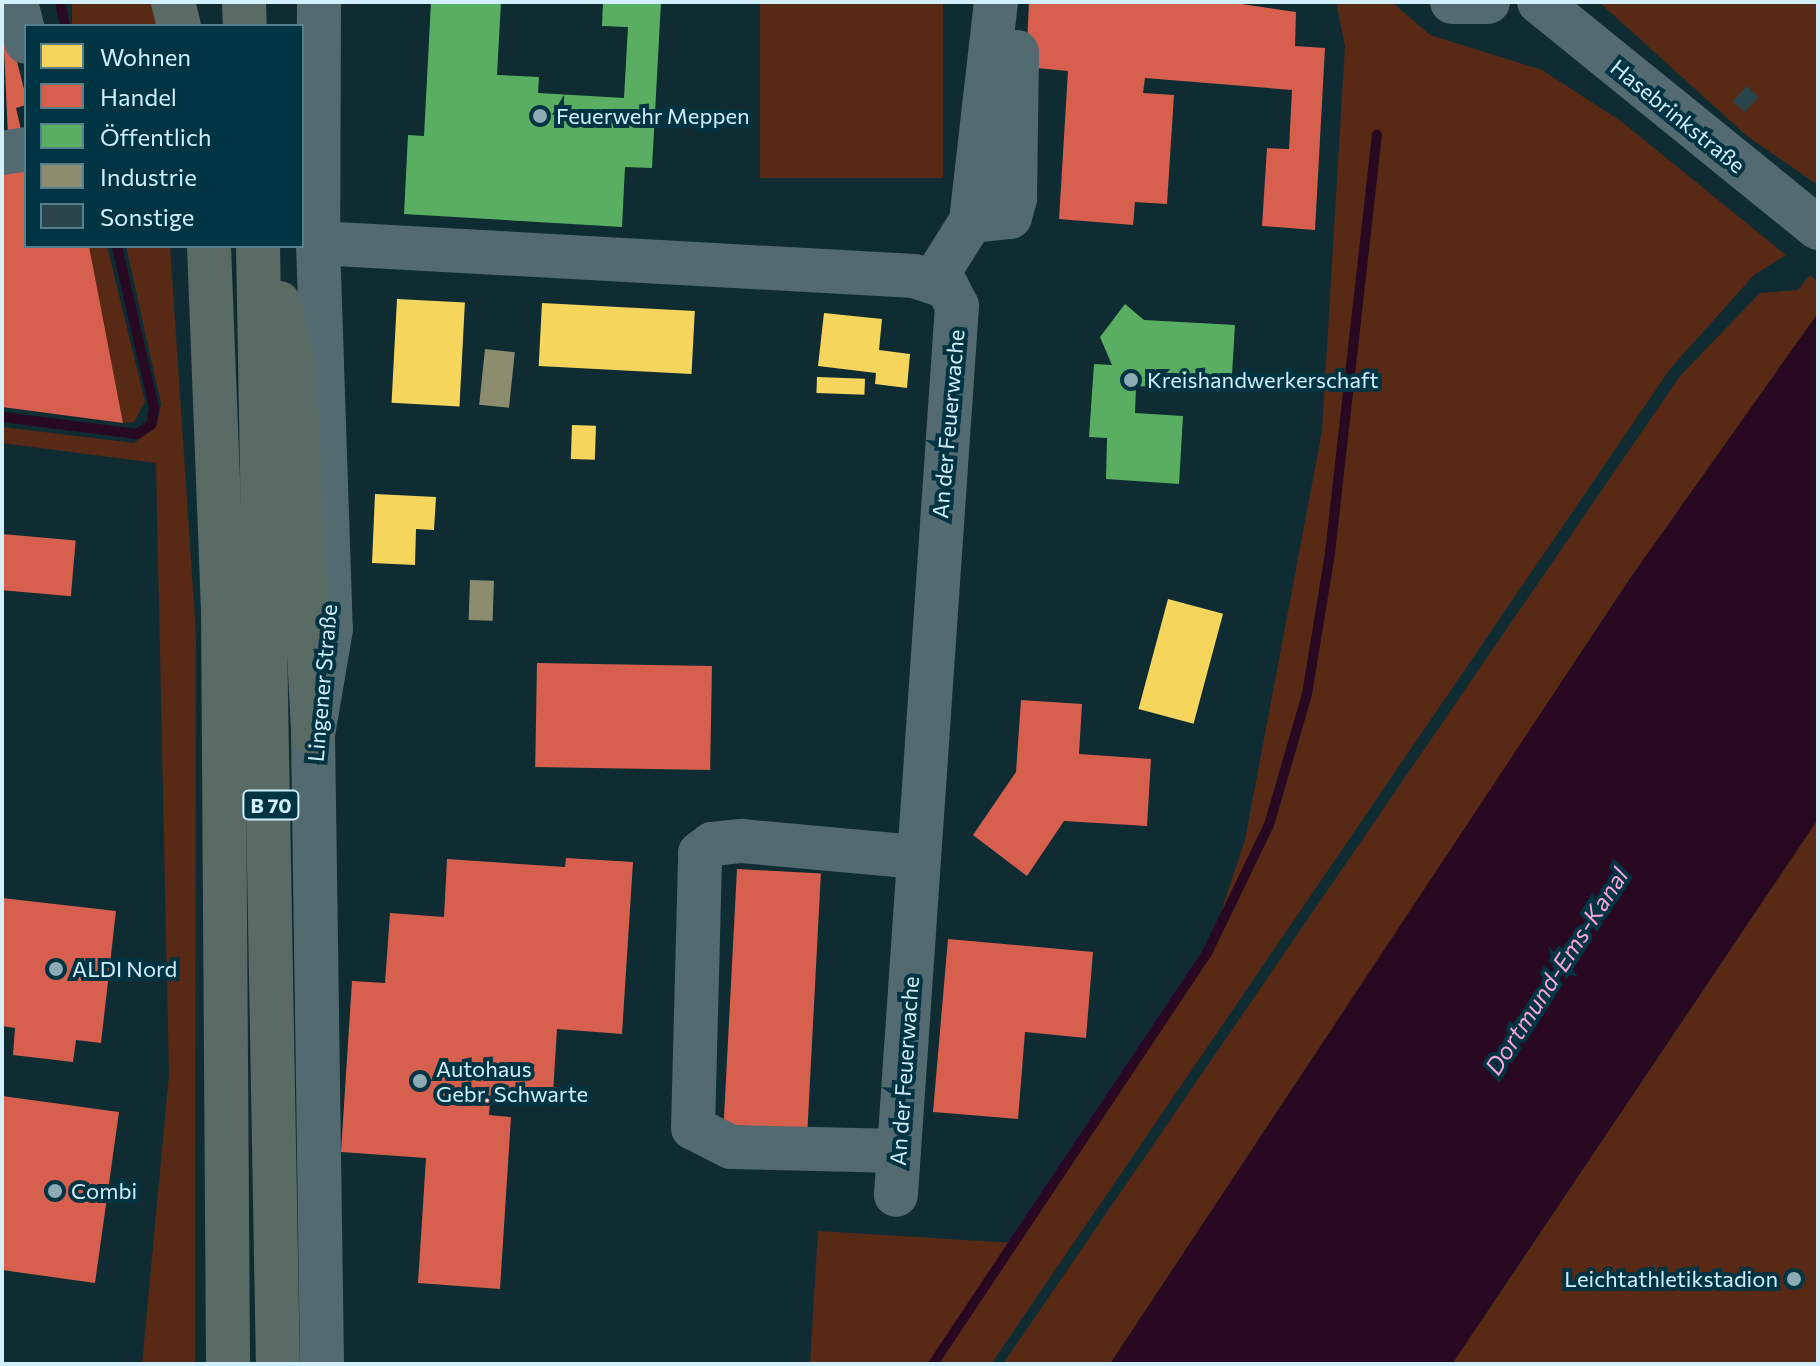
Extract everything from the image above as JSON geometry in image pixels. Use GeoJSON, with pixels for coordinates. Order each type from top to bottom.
{"type":"FeatureCollection","features":[{"type":"Feature","properties":{"kind":"highway"},"geometry":{"type":"LineString","coordinates":[[173,2],[178,24]]}},
{"type":"Feature","properties":{"kind":"highway"},"geometry":{"type":"LineString","coordinates":[[194,2],[196,24]]}},
{"type":"Feature","properties":{"kind":"highway"},"geometry":{"type":"LineString","coordinates":[[244,2],[245,24]]}},
{"type":"Feature","properties":{"kind":"highway","name":"B 70"},"geometry":{"type":"LineString","coordinates":[[209,248],[223,607],[228,1364]]}},
{"type":"Feature","properties":{"kind":"highway","name":"B 70"},"geometry":{"type":"LineString","coordinates":[[258,248],[278,1364]]}},
{"type":"Feature","properties":{"kind":"highway"},"geometry":{"type":"LineString","coordinates":[[266,248],[294,367],[313,734]]}},
{"type":"Feature","properties":{"kind":"street"},"geometry":{"type":"LineString","coordinates":[[16,2],[24,34]]}},
{"type":"Feature","properties":{"kind":"street","name":"Lingener Straße"},"geometry":{"type":"LineString","coordinates":[[319,2],[318,243],[331,629],[313,734],[322,1364]]}},
{"type":"Feature","properties":{"kind":"street"},"geometry":{"type":"LineString","coordinates":[[318,243],[934,280],[971,221],[996,2]]}},
{"type":"Feature","properties":{"kind":"street"},"geometry":{"type":"LineString","coordinates":[[971,221],[1010,217],[1015,198],[1019,2]]}},
{"type":"Feature","properties":{"kind":"street"},"geometry":{"type":"LineString","coordinates":[[1452,2],[1488,2]]}},
{"type":"Feature","properties":{"kind":"street","name":"Hasebrinkstraße"},"geometry":{"type":"LineString","coordinates":[[1539,2],[1811,222]]}},
{"type":"Feature","properties":{"kind":"street"},"geometry":{"type":"LineString","coordinates":[[2,153],[24,149]]}},
{"type":"Feature","properties":{"kind":"street","name":"An der Feuerwache"},"geometry":{"type":"LineString","coordinates":[[896,1195],[957,306],[934,280]]}},
{"type":"Feature","properties":{"kind":"street"},"geometry":{"type":"LineString","coordinates":[[899,1151],[731,1147],[693,1128],[700,853],[712,844],[742,841],[918,857]]}},
{"type":"Feature","properties":{"kind":"shaded area"},"geometry":{"type":"Polygon","coordinates":[[[72,2],[156,2],[156,24],[72,24],[72,2]]]}},
{"type":"Feature","properties":{"kind":"shaded area"},"geometry":{"type":"Polygon","coordinates":[[[760,2],[943,2],[943,178],[760,178],[760,2]]]}},
{"type":"Feature","properties":{"kind":"shaded area"},"geometry":{"type":"Polygon","coordinates":[[[1336,2],[1392,2],[1430,35],[1542,70],[1622,122],[1786,255],[1754,275],[1670,369],[991,1364],[810,1364],[818,1231],[1014,1243],[1208,951],[1245,840],[1322,431],[1345,46],[1336,2]]]}},
{"type":"Feature","properties":{"kind":"shaded area"},"geometry":{"type":"Polygon","coordinates":[[[1599,2],[1818,2],[1818,185],[1747,136],[1599,2]]]}},
{"type":"Feature","properties":{"kind":"shaded area"},"geometry":{"type":"Polygon","coordinates":[[[89,248],[107,248],[145,402],[134,422],[123,423],[89,248]]]}},
{"type":"Feature","properties":{"kind":"shaded area"},"geometry":{"type":"Polygon","coordinates":[[[126,248],[170,248],[196,635],[195,1364],[142,1364],[169,1075],[156,463],[2,443],[2,427],[134,443],[157,425],[161,404],[126,248]]]}},
{"type":"Feature","properties":{"kind":"shaded area"},"geometry":{"type":"Polygon","coordinates":[[[1810,275],[1818,283],[1818,313],[1629,580],[1110,1364],[1003,1364],[1680,376],[1760,293],[1798,290],[1810,275]]]}},
{"type":"Feature","properties":{"kind":"shaded area"},"geometry":{"type":"Polygon","coordinates":[[[1818,819],[1818,1364],[1452,1364],[1818,819]]]}},
{"type":"Feature","properties":{"kind":"water","name":"Dortmund-Ems-Kanal"},"geometry":{"type":"Polygon","coordinates":[[[1818,313],[1818,819],[1452,1364],[1110,1364],[1629,580],[1818,313]]]}},
{"type":"Feature","properties":{"kind":"building: Wohnen"},"geometry":{"type":"Polygon","coordinates":[[[397,299],[465,303],[459,406],[392,403],[397,299]]]}},
{"type":"Feature","properties":{"kind":"building: Wohnen"},"geometry":{"type":"Polygon","coordinates":[[[542,303],[695,311],[691,374],[539,366],[542,303]]]}},
{"type":"Feature","properties":{"kind":"building: Wohnen"},"geometry":{"type":"Polygon","coordinates":[[[824,313],[882,319],[879,350],[910,354],[907,388],[875,384],[876,373],[818,366],[824,313]]]}},
{"type":"Feature","properties":{"kind":"building: Wohnen"},"geometry":{"type":"Polygon","coordinates":[[[817,377],[865,379],[864,395],[816,393],[817,377]]]}},
{"type":"Feature","properties":{"kind":"building: Wohnen"},"geometry":{"type":"Polygon","coordinates":[[[572,425],[596,426],[595,460],[571,459],[572,425]]]}},
{"type":"Feature","properties":{"kind":"building: Wohnen"},"geometry":{"type":"Polygon","coordinates":[[[375,494],[436,497],[434,530],[416,529],[415,565],[372,563],[375,494]]]}},
{"type":"Feature","properties":{"kind":"building: Wohnen"},"geometry":{"type":"Polygon","coordinates":[[[1168,599],[1223,614],[1194,724],[1138,709],[1168,599]]]}},
{"type":"Feature","properties":{"kind":"building: Handel"},"geometry":{"type":"Polygon","coordinates":[[[2,2],[24,89],[24,106],[16,108],[22,134],[8,137],[2,2]]]}},
{"type":"Feature","properties":{"kind":"building: Handel"},"geometry":{"type":"Polygon","coordinates":[[[1029,2],[1228,2],[1296,12],[1295,46],[1325,48],[1315,230],[1262,226],[1267,148],[1289,149],[1292,90],[1145,78],[1143,93],[1174,95],[1167,204],[1135,202],[1133,225],[1059,219],[1068,71],[1026,67],[1029,2]]]}},
{"type":"Feature","properties":{"kind":"building: Handel"},"geometry":{"type":"Polygon","coordinates":[[[24,166],[24,248],[89,248],[123,423],[2,407],[2,169],[24,166]]]}},
{"type":"Feature","properties":{"kind":"building: Handel"},"geometry":{"type":"Polygon","coordinates":[[[2,534],[76,540],[71,596],[2,590],[2,534]]]}},
{"type":"Feature","properties":{"kind":"building: Handel"},"geometry":{"type":"Polygon","coordinates":[[[537,663],[712,666],[710,770],[535,767],[537,663]]]}},
{"type":"Feature","properties":{"kind":"building: Handel"},"geometry":{"type":"Polygon","coordinates":[[[1021,700],[1082,704],[1079,754],[1151,759],[1147,826],[1064,821],[1027,876],[973,835],[1016,772],[1021,700]]]}},
{"type":"Feature","properties":{"kind":"building: Handel"},"geometry":{"type":"Polygon","coordinates":[[[566,858],[633,862],[622,1034],[557,1029],[553,1094],[491,1090],[489,1115],[511,1117],[500,1289],[418,1283],[426,1158],[341,1152],[352,981],[385,983],[390,913],[444,917],[447,859],[565,867],[566,858]]]}},
{"type":"Feature","properties":{"kind":"building: Handel"},"geometry":{"type":"Polygon","coordinates":[[[737,869],[821,873],[807,1129],[724,1125],[737,869]]]}},
{"type":"Feature","properties":{"kind":"building: Handel","name":"ALDI Nord"},"geometry":{"type":"Polygon","coordinates":[[[2,898],[116,911],[101,1043],[76,1040],[73,1062],[13,1055],[15,1028],[2,1026],[2,898]]]}},
{"type":"Feature","properties":{"kind":"building: Handel"},"geometry":{"type":"Polygon","coordinates":[[[948,939],[1093,952],[1086,1038],[1025,1032],[1018,1119],[933,1112],[948,939]]]}},
{"type":"Feature","properties":{"kind":"building: Handel","name":"Combi"},"geometry":{"type":"Polygon","coordinates":[[[2,1096],[119,1112],[95,1283],[2,1270],[2,1096]]]}},
{"type":"Feature","properties":{"kind":"building: Öffentlich","name":"Feuerwehr Meppen"},"geometry":{"type":"Polygon","coordinates":[[[431,2],[501,2],[497,75],[539,77],[538,93],[624,98],[628,27],[602,26],[603,2],[661,2],[652,168],[625,167],[622,227],[404,214],[408,135],[424,136],[431,2]]]}},
{"type":"Feature","properties":{"kind":"building: Öffentlich"},"geometry":{"type":"Polygon","coordinates":[[[1125,304],[1144,320],[1235,325],[1231,391],[1136,386],[1135,413],[1183,416],[1179,484],[1106,479],[1107,438],[1089,437],[1094,364],[1112,365],[1100,337],[1125,304]]]}},
{"type":"Feature","properties":{"kind":"building: Industrie"},"geometry":{"type":"Polygon","coordinates":[[[485,349],[515,352],[509,408],[479,405],[485,349]]]}},
{"type":"Feature","properties":{"kind":"building: Industrie"},"geometry":{"type":"Polygon","coordinates":[[[470,580],[494,581],[493,621],[469,620],[470,580]]]}},
{"type":"Feature","properties":{"kind":"building: Sonstige"},"geometry":{"type":"Polygon","coordinates":[[[1747,86],[1759,97],[1744,112],[1733,101],[1747,86]]]}},
{"type":"Feature","properties":{"kind":"waterway"},"geometry":{"type":"LineString","coordinates":[[60,2],[65,24]]}},
{"type":"Feature","properties":{"kind":"waterway"},"geometry":{"type":"LineString","coordinates":[[933,1364],[1208,951],[1269,825],[1307,694],[1330,553],[1377,135]]}},
{"type":"Feature","properties":{"kind":"waterway"},"geometry":{"type":"LineString","coordinates":[[2,417],[137,434],[151,425],[154,408],[117,248]]}},
{"type":"Feature","properties":{"kind":"place","name":"Feuerwehr Meppen"},"geometry":{"type":"Point","coordinates":[540,116]}},
{"type":"Feature","properties":{"kind":"place","name":"Kreishandwerkerschaft"},"geometry":{"type":"Point","coordinates":[1131,380]}},
{"type":"Feature","properties":{"kind":"place","name":"ALDI Nord"},"geometry":{"type":"Point","coordinates":[56,969]}},
{"type":"Feature","properties":{"kind":"place","name":"Autohaus Gebr. Schwarte"},"geometry":{"type":"Point","coordinates":[420,1081]}},
{"type":"Feature","properties":{"kind":"place","name":"Combi"},"geometry":{"type":"Point","coordinates":[55,1191]}},
{"type":"Feature","properties":{"kind":"place","name":"Leichtathletikstadion"},"geometry":{"type":"Point","coordinates":[1794,1279]}}]}
